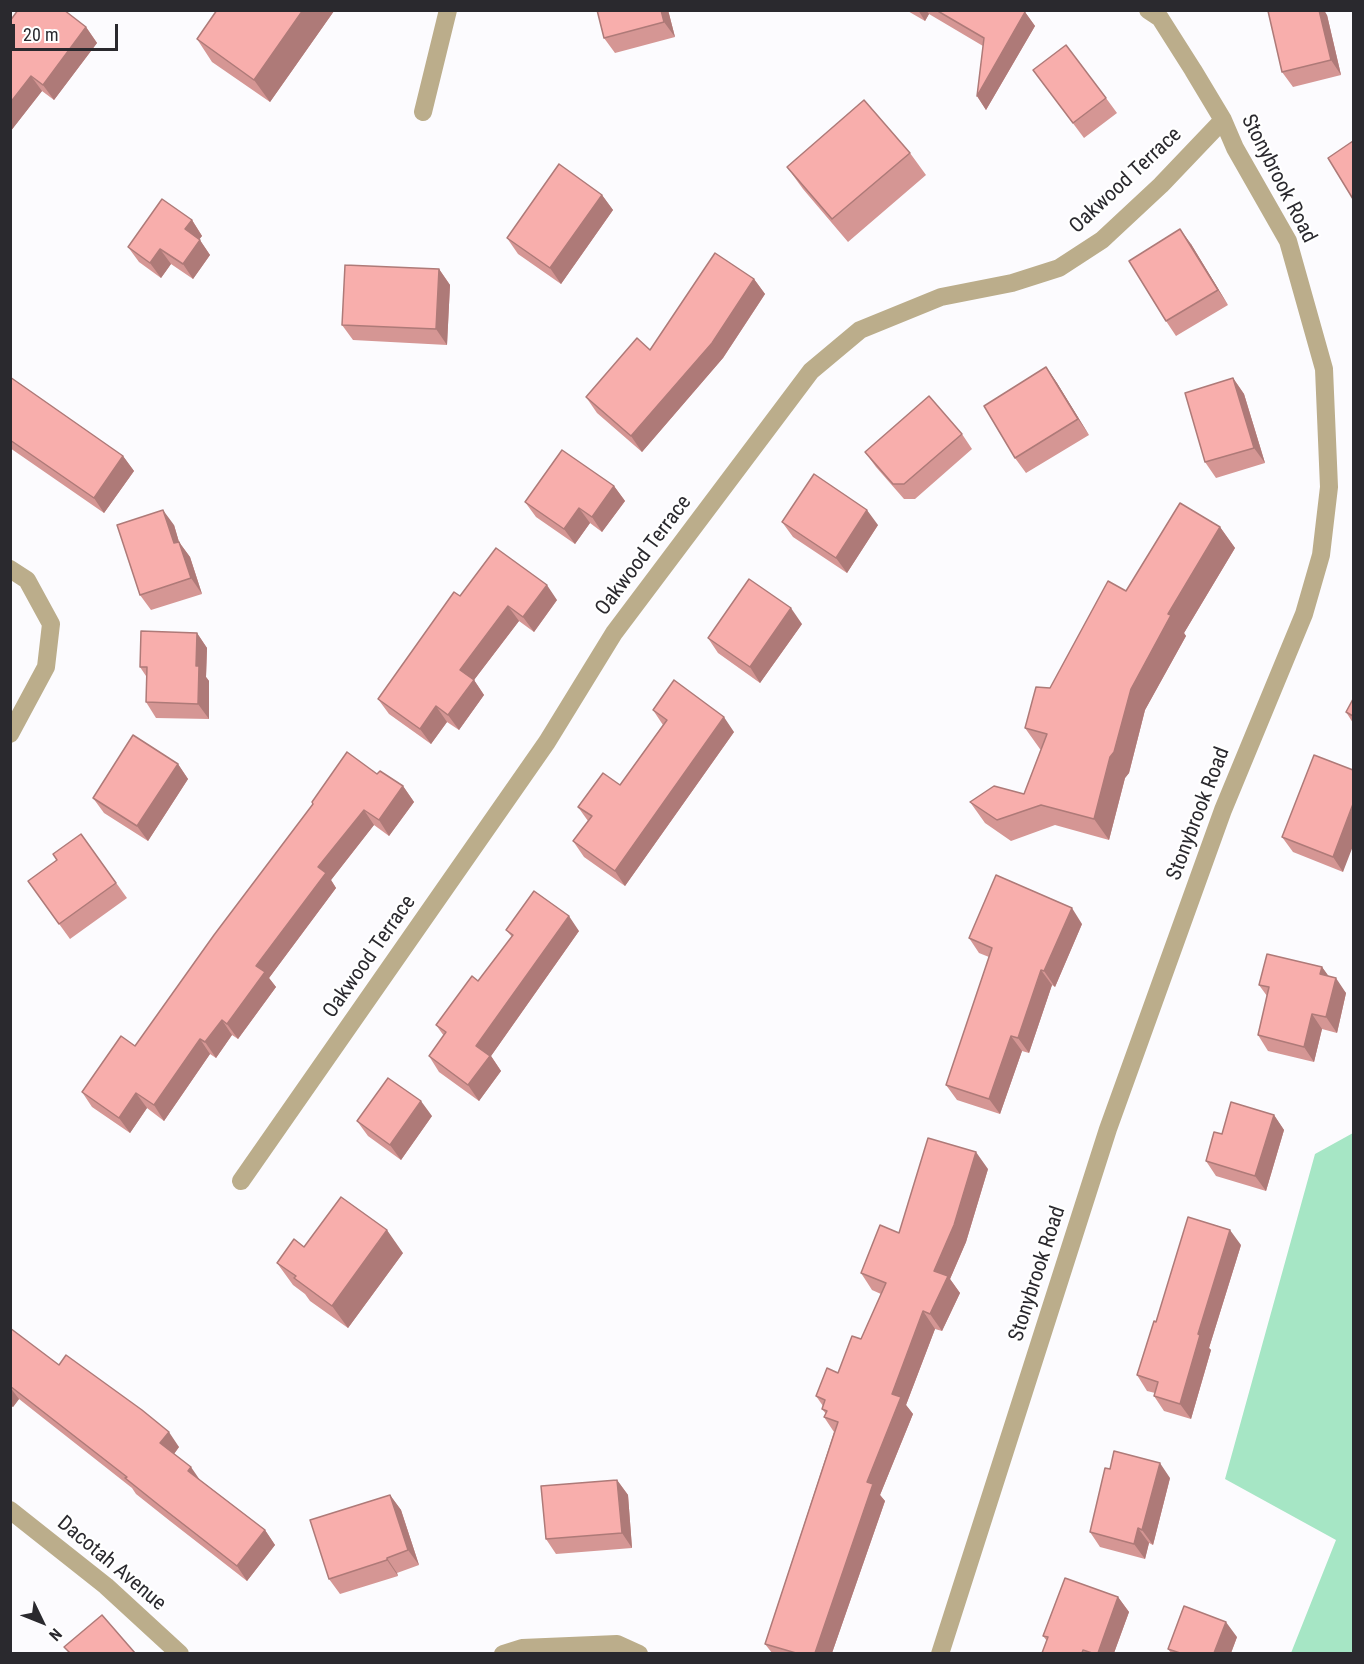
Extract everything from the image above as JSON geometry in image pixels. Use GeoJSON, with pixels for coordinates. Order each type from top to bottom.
{"type":"FeatureCollection","features":[{"type":"Feature","properties":{"kind":"street"},"geometry":{"type":"LineString","coordinates":[[423,112],[448,10]]}},
{"type":"Feature","properties":{"kind":"street","name":"Stonybrook Road"},"geometry":{"type":"LineString","coordinates":[[940,1653],[1108,1129],[1223,810],[1304,614],[1321,555],[1329,487],[1324,369],[1288,241],[1235,148],[1223,120],[1193,70],[1160,18],[1148,10]]}},
{"type":"Feature","properties":{"kind":"street","name":"Oakwood Terrace"},"geometry":{"type":"LineString","coordinates":[[241,1181],[547,742],[614,633],[810,371],[860,330],[941,297],[1012,283],[1059,268],[1102,240],[1161,185],[1223,120]]}},
{"type":"Feature","properties":{"kind":"street"},"geometry":{"type":"LineString","coordinates":[[10,569],[27,580],[51,624],[46,667],[10,734]]}},
{"type":"Feature","properties":{"kind":"street","name":"Dacotah Avenue"},"geometry":{"type":"LineString","coordinates":[[10,1510],[106,1586],[180,1653]]}},
{"type":"Feature","properties":{"kind":"street"},"geometry":{"type":"LineString","coordinates":[[502,1653],[522,1648],[617,1644],[639,1653]]}},
{"type":"Feature","properties":{"kind":"green space"},"geometry":{"type":"Polygon","coordinates":[[[1353,1133],[1353,1653],[1291,1653],[1336,1540],[1225,1479],[1315,1154],[1353,1133]]]}},
{"type":"Feature","properties":{"kind":"building"},"geometry":{"type":"Polygon","coordinates":[[[18,10],[64,10],[86,27],[43,85],[31,76],[10,103],[10,21],[18,10]]]}},
{"type":"Feature","properties":{"kind":"building"},"geometry":{"type":"Polygon","coordinates":[[[217,10],[303,10],[254,80],[197,39],[217,10]]]}},
{"type":"Feature","properties":{"kind":"building"},"geometry":{"type":"Polygon","coordinates":[[[597,10],[661,10],[664,22],[604,38],[597,10]]]}},
{"type":"Feature","properties":{"kind":"building"},"geometry":{"type":"Polygon","coordinates":[[[936,10],[1022,10],[1025,12],[977,96],[984,38],[936,10]]]}},
{"type":"Feature","properties":{"kind":"building"},"geometry":{"type":"Polygon","coordinates":[[[1319,10],[1331,60],[1282,72],[1268,11],[1319,10]]]}},
{"type":"Feature","properties":{"kind":"building"},"geometry":{"type":"Polygon","coordinates":[[[1066,45],[1106,98],[1073,123],[1033,70],[1066,45]]]}},
{"type":"Feature","properties":{"kind":"building"},"geometry":{"type":"Polygon","coordinates":[[[864,100],[910,153],[832,219],[787,167],[864,100]]]}},
{"type":"Feature","properties":{"kind":"building"},"geometry":{"type":"Polygon","coordinates":[[[1353,141],[1353,199],[1328,158],[1353,141]]]}},
{"type":"Feature","properties":{"kind":"building"},"geometry":{"type":"Polygon","coordinates":[[[559,164],[602,195],[550,268],[507,238],[559,164]]]}},
{"type":"Feature","properties":{"kind":"building"},"geometry":{"type":"Polygon","coordinates":[[[162,199],[192,220],[185,229],[200,240],[183,264],[160,249],[150,263],[128,247],[162,199]]]}},
{"type":"Feature","properties":{"kind":"building"},"geometry":{"type":"Polygon","coordinates":[[[1180,229],[1218,290],[1166,321],[1129,261],[1180,229]]]}},
{"type":"Feature","properties":{"kind":"building"},"geometry":{"type":"Polygon","coordinates":[[[715,253],[754,279],[712,343],[631,436],[586,397],[637,338],[650,350],[715,253]]]}},
{"type":"Feature","properties":{"kind":"building"},"geometry":{"type":"Polygon","coordinates":[[[345,265],[439,269],[436,329],[342,325],[345,265]]]}},
{"type":"Feature","properties":{"kind":"building"},"geometry":{"type":"Polygon","coordinates":[[[1046,367],[1078,419],[1015,458],[984,406],[1046,367]]]}},
{"type":"Feature","properties":{"kind":"building"},"geometry":{"type":"Polygon","coordinates":[[[10,377],[123,456],[94,498],[10,440],[10,377]]]}},
{"type":"Feature","properties":{"kind":"building"},"geometry":{"type":"Polygon","coordinates":[[[1233,378],[1254,448],[1205,462],[1185,393],[1233,378]]]}},
{"type":"Feature","properties":{"kind":"building"},"geometry":{"type":"Polygon","coordinates":[[[929,396],[962,434],[904,484],[893,484],[865,452],[929,396]]]}},
{"type":"Feature","properties":{"kind":"building"},"geometry":{"type":"Polygon","coordinates":[[[562,450],[614,486],[592,517],[579,508],[564,529],[525,502],[562,450]]]}},
{"type":"Feature","properties":{"kind":"building"},"geometry":{"type":"Polygon","coordinates":[[[814,474],[867,510],[836,558],[782,522],[814,474]]]}},
{"type":"Feature","properties":{"kind":"building"},"geometry":{"type":"Polygon","coordinates":[[[1180,503],[1220,527],[1168,614],[1171,615],[1131,689],[1094,819],[1041,805],[997,820],[970,802],[994,786],[1024,794],[1047,734],[1025,728],[1036,687],[1050,688],[1108,581],[1126,591],[1180,503]]]}},
{"type":"Feature","properties":{"kind":"building"},"geometry":{"type":"Polygon","coordinates":[[[163,510],[174,543],[179,542],[191,578],[140,595],[117,525],[163,510]]]}},
{"type":"Feature","properties":{"kind":"building"},"geometry":{"type":"Polygon","coordinates":[[[496,548],[547,585],[523,617],[508,606],[460,670],[474,680],[448,715],[436,706],[420,729],[378,699],[454,592],[460,596],[496,548]]]}},
{"type":"Feature","properties":{"kind":"building"},"geometry":{"type":"Polygon","coordinates":[[[749,579],[791,608],[750,667],[708,638],[749,579]]]}},
{"type":"Feature","properties":{"kind":"building"},"geometry":{"type":"Polygon","coordinates":[[[141,631],[197,633],[198,704],[146,702],[147,667],[140,667],[141,631]]]}},
{"type":"Feature","properties":{"kind":"building"},"geometry":{"type":"Polygon","coordinates":[[[674,680],[724,717],[615,871],[573,841],[592,816],[578,807],[603,773],[620,785],[667,720],[653,710],[674,680]]]}},
{"type":"Feature","properties":{"kind":"building"},"geometry":{"type":"Polygon","coordinates":[[[1353,699],[1353,716],[1346,712],[1353,699]]]}},
{"type":"Feature","properties":{"kind":"building"},"geometry":{"type":"Polygon","coordinates":[[[133,735],[178,764],[137,826],[93,798],[133,735]]]}},
{"type":"Feature","properties":{"kind":"building"},"geometry":{"type":"Polygon","coordinates":[[[347,752],[377,774],[380,771],[403,786],[379,820],[364,810],[318,867],[326,873],[256,966],[265,972],[227,1024],[222,1020],[205,1042],[200,1039],[154,1105],[136,1093],[119,1118],[82,1092],[121,1036],[135,1046],[214,935],[313,804],[312,802],[347,752]]]}},
{"type":"Feature","properties":{"kind":"building"},"geometry":{"type":"Polygon","coordinates":[[[1314,755],[1353,770],[1353,804],[1333,857],[1282,837],[1314,755]]]}},
{"type":"Feature","properties":{"kind":"building"},"geometry":{"type":"Polygon","coordinates":[[[81,834],[116,883],[59,924],[28,881],[57,860],[53,854],[81,834]]]}},
{"type":"Feature","properties":{"kind":"building"},"geometry":{"type":"Polygon","coordinates":[[[996,875],[1072,908],[1044,971],[1041,970],[1018,1038],[1011,1036],[989,1099],[946,1085],[992,948],[969,938],[996,875]]]}},
{"type":"Feature","properties":{"kind":"building"},"geometry":{"type":"Polygon","coordinates":[[[534,891],[569,916],[476,1046],[490,1056],[468,1085],[429,1056],[446,1032],[436,1025],[472,976],[478,981],[513,935],[506,930],[534,891]]]}},
{"type":"Feature","properties":{"kind":"building"},"geometry":{"type":"Polygon","coordinates":[[[1267,954],[1322,967],[1320,974],[1336,978],[1326,1017],[1312,1014],[1304,1047],[1258,1035],[1269,987],[1259,985],[1267,954]]]}},
{"type":"Feature","properties":{"kind":"building"},"geometry":{"type":"Polygon","coordinates":[[[388,1078],[421,1101],[390,1145],[357,1121],[388,1078]]]}},
{"type":"Feature","properties":{"kind":"building"},"geometry":{"type":"Polygon","coordinates":[[[1231,1102],[1274,1115],[1255,1176],[1206,1161],[1214,1132],[1222,1134],[1231,1102]]]}},
{"type":"Feature","properties":{"kind":"building"},"geometry":{"type":"Polygon","coordinates":[[[928,1138],[976,1152],[954,1225],[934,1271],[948,1276],[930,1314],[923,1311],[892,1394],[901,1397],[867,1482],[873,1484],[815,1653],[796,1653],[765,1644],[838,1422],[824,1417],[827,1411],[822,1409],[825,1400],[816,1396],[827,1368],[838,1373],[852,1336],[861,1339],[886,1283],[861,1273],[880,1225],[899,1233],[928,1138]]]}},
{"type":"Feature","properties":{"kind":"building"},"geometry":{"type":"Polygon","coordinates":[[[341,1197],[387,1230],[332,1306],[277,1263],[294,1239],[304,1247],[341,1197]]]}},
{"type":"Feature","properties":{"kind":"building"},"geometry":{"type":"Polygon","coordinates":[[[1188,1217],[1230,1230],[1198,1334],[1200,1335],[1180,1404],[1154,1396],[1158,1382],[1137,1375],[1154,1321],[1156,1322],[1188,1217]]]}},
{"type":"Feature","properties":{"kind":"building"},"geometry":{"type":"Polygon","coordinates":[[[10,1328],[59,1365],[66,1355],[142,1410],[169,1432],[160,1443],[191,1467],[188,1471],[265,1530],[237,1566],[10,1386],[10,1328]]]}},
{"type":"Feature","properties":{"kind":"building"},"geometry":{"type":"Polygon","coordinates":[[[1114,1451],[1160,1463],[1142,1530],[1138,1528],[1134,1544],[1090,1532],[1105,1468],[1110,1469],[1114,1451]]]}},
{"type":"Feature","properties":{"kind":"building"},"geometry":{"type":"Polygon","coordinates":[[[617,1480],[622,1533],[546,1539],[541,1486],[617,1480]]]}},
{"type":"Feature","properties":{"kind":"building"},"geometry":{"type":"Polygon","coordinates":[[[390,1495],[408,1550],[387,1558],[387,1560],[329,1579],[310,1520],[390,1495]]]}},
{"type":"Feature","properties":{"kind":"building"},"geometry":{"type":"Polygon","coordinates":[[[1065,1578],[1118,1597],[1098,1653],[1083,1650],[1082,1653],[1042,1653],[1048,1637],[1043,1636],[1065,1578]]]}},
{"type":"Feature","properties":{"kind":"building"},"geometry":{"type":"Polygon","coordinates":[[[1184,1606],[1226,1622],[1214,1653],[1180,1653],[1168,1649],[1184,1606]]]}},
{"type":"Feature","properties":{"kind":"building"},"geometry":{"type":"Polygon","coordinates":[[[102,1615],[135,1653],[70,1653],[64,1647],[102,1615]]]}}]}
